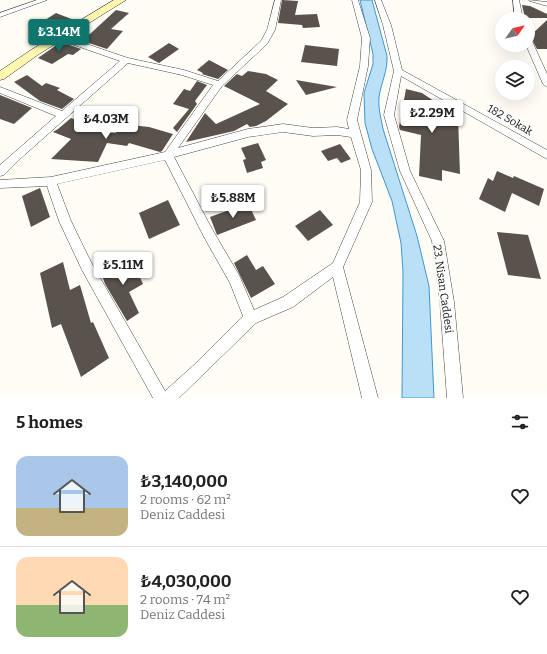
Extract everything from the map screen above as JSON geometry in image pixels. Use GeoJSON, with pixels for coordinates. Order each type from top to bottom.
{"type":"FeatureCollection","features":[{"type":"Feature","properties":{"kind":"street"},"geometry":{"type":"LineString","coordinates":[[0,15],[44,0]]}},
{"type":"Feature","properties":{"kind":"street"},"geometry":{"type":"LineString","coordinates":[[168,155],[219,84],[264,42],[271,30],[278,0]]}},
{"type":"Feature","properties":{"kind":"street"},"geometry":{"type":"LineString","coordinates":[[168,398],[200,369],[250,318],[288,302],[337,267],[366,202],[366,170],[352,120],[364,66],[366,38],[355,0]]}},
{"type":"Feature","properties":{"kind":"street","name":"23. Nisan Caddesi"},"geometry":{"type":"LineString","coordinates":[[378,0],[388,25],[398,71],[389,115],[405,171],[438,241],[447,302],[455,398]]}},
{"type":"Feature","properties":{"kind":"street"},"geometry":{"type":"LineString","coordinates":[[516,0],[518,12]]}},
{"type":"Feature","properties":{"kind":"street"},"geometry":{"type":"LineString","coordinates":[[532,0],[547,4]]}},
{"type":"Feature","properties":{"kind":"street"},"geometry":{"type":"LineString","coordinates":[[0,76],[116,1]]}},
{"type":"Feature","properties":{"kind":"street"},"geometry":{"type":"LineString","coordinates":[[60,37],[126,60],[184,72],[219,84]]}},
{"type":"Feature","properties":{"kind":"street"},"geometry":{"type":"LineString","coordinates":[[533,52],[547,84]]}},
{"type":"Feature","properties":{"kind":"street"},"geometry":{"type":"LineString","coordinates":[[0,172],[17,155],[126,60]]}},
{"type":"Feature","properties":{"kind":"street","name":"182 Sokak"},"geometry":{"type":"LineString","coordinates":[[398,71],[547,156]]}},
{"type":"Feature","properties":{"kind":"street"},"geometry":{"type":"LineString","coordinates":[[0,90],[64,115]]}},
{"type":"Feature","properties":{"kind":"street"},"geometry":{"type":"LineString","coordinates":[[0,184],[51,181],[168,155],[248,133],[283,128],[313,132],[337,131],[355,134]]}},
{"type":"Feature","properties":{"kind":"street"},"geometry":{"type":"LineString","coordinates":[[168,155],[208,233],[235,279],[250,318]]}},
{"type":"Feature","properties":{"kind":"street"},"geometry":{"type":"LineString","coordinates":[[51,181],[65,221],[87,265],[116,322],[161,398]]}},
{"type":"Feature","properties":{"kind":"street"},"geometry":{"type":"LineString","coordinates":[[337,267],[370,398]]}},
{"type":"Feature","properties":{"kind":"water"},"geometry":{"type":"Polygon","coordinates":[[[360,0],[372,0],[387,56],[379,97],[379,109],[383,129],[417,236],[429,286],[434,398],[402,398],[403,272],[401,243],[392,201],[372,149],[365,123],[364,93],[373,64],[373,54],[360,0]]]}},
{"type":"Feature","properties":{"kind":"building"},"geometry":{"type":"Polygon","coordinates":[[[282,0],[298,1],[295,15],[317,14],[320,27],[303,28],[302,25],[278,23],[282,0]]]}},
{"type":"Feature","properties":{"kind":"building"},"geometry":{"type":"Polygon","coordinates":[[[522,5],[530,6],[547,14],[547,18],[535,18],[535,12],[524,12],[522,5]]]}},
{"type":"Feature","properties":{"kind":"building"},"geometry":{"type":"Polygon","coordinates":[[[116,10],[129,13],[111,29],[123,31],[107,49],[70,37],[79,31],[90,34],[116,10]]]}},
{"type":"Feature","properties":{"kind":"building"},"geometry":{"type":"Polygon","coordinates":[[[56,13],[74,20],[61,29],[42,22],[56,13]]]}},
{"type":"Feature","properties":{"kind":"building"},"geometry":{"type":"Polygon","coordinates":[[[547,20],[547,49],[537,49],[535,45],[535,31],[547,20]]]}},
{"type":"Feature","properties":{"kind":"building"},"geometry":{"type":"Polygon","coordinates":[[[61,42],[81,49],[73,55],[68,54],[52,64],[38,58],[61,42]]]}},
{"type":"Feature","properties":{"kind":"building"},"geometry":{"type":"Polygon","coordinates":[[[169,43],[179,49],[159,63],[148,57],[169,43]]]}},
{"type":"Feature","properties":{"kind":"building"},"geometry":{"type":"Polygon","coordinates":[[[305,45],[339,49],[337,66],[301,62],[305,45]]]}},
{"type":"Feature","properties":{"kind":"building"},"geometry":{"type":"Polygon","coordinates":[[[209,60],[228,70],[218,79],[202,74],[203,73],[197,70],[209,60]]]}},
{"type":"Feature","properties":{"kind":"building"},"geometry":{"type":"Polygon","coordinates":[[[248,71],[266,74],[278,80],[266,91],[288,104],[266,121],[256,126],[250,127],[247,124],[234,131],[186,142],[205,113],[216,124],[260,104],[224,86],[237,74],[242,76],[248,71]]]}},
{"type":"Feature","properties":{"kind":"building"},"geometry":{"type":"Polygon","coordinates":[[[27,75],[42,86],[46,83],[60,88],[57,90],[74,99],[62,109],[40,101],[14,82],[27,75]]]}},
{"type":"Feature","properties":{"kind":"building"},"geometry":{"type":"Polygon","coordinates":[[[296,80],[337,87],[306,95],[296,80]]]}},
{"type":"Feature","properties":{"kind":"building"},"geometry":{"type":"Polygon","coordinates":[[[197,81],[207,85],[195,101],[197,104],[177,132],[173,128],[189,109],[173,104],[184,89],[190,91],[197,81]]]}},
{"type":"Feature","properties":{"kind":"building"},"geometry":{"type":"Polygon","coordinates":[[[406,89],[422,93],[458,117],[460,174],[442,170],[442,181],[419,176],[421,135],[400,130],[399,127],[406,89]]]}},
{"type":"Feature","properties":{"kind":"building"},"geometry":{"type":"Polygon","coordinates":[[[0,95],[32,108],[14,124],[0,119],[0,95]]]}},
{"type":"Feature","properties":{"kind":"building"},"geometry":{"type":"Polygon","coordinates":[[[71,118],[90,125],[85,131],[116,133],[121,124],[149,127],[173,134],[160,152],[129,143],[127,146],[107,143],[98,162],[51,159],[71,139],[53,132],[71,118]]]}},
{"type":"Feature","properties":{"kind":"building"},"geometry":{"type":"Polygon","coordinates":[[[258,143],[266,160],[261,162],[263,168],[247,173],[243,160],[246,159],[241,148],[258,143]]]}},
{"type":"Feature","properties":{"kind":"building"},"geometry":{"type":"Polygon","coordinates":[[[340,144],[351,159],[341,163],[337,158],[328,161],[321,151],[340,144]]]}},
{"type":"Feature","properties":{"kind":"building"},"geometry":{"type":"Polygon","coordinates":[[[497,171],[513,178],[514,176],[544,189],[539,206],[512,193],[505,212],[479,199],[488,178],[493,181],[497,171]]]}},
{"type":"Feature","properties":{"kind":"building"},"geometry":{"type":"Polygon","coordinates":[[[40,188],[50,217],[31,227],[22,196],[40,188]]]}},
{"type":"Feature","properties":{"kind":"building"},"geometry":{"type":"Polygon","coordinates":[[[168,200],[180,225],[149,239],[139,213],[168,200]]]}},
{"type":"Feature","properties":{"kind":"building"},"geometry":{"type":"Polygon","coordinates":[[[248,203],[256,220],[217,235],[210,217],[248,203]]]}},
{"type":"Feature","properties":{"kind":"building"},"geometry":{"type":"Polygon","coordinates":[[[320,210],[333,225],[308,241],[295,226],[320,210]]]}},
{"type":"Feature","properties":{"kind":"building"},"geometry":{"type":"Polygon","coordinates":[[[497,232],[528,235],[541,279],[508,275],[497,232]]]}},
{"type":"Feature","properties":{"kind":"building"},"geometry":{"type":"Polygon","coordinates":[[[247,255],[256,270],[263,266],[275,284],[251,298],[234,263],[247,255]]]}},
{"type":"Feature","properties":{"kind":"building"},"geometry":{"type":"Polygon","coordinates":[[[132,260],[143,284],[129,292],[139,313],[127,321],[105,284],[101,272],[119,262],[121,266],[132,260]]]}},
{"type":"Feature","properties":{"kind":"building"},"geometry":{"type":"Polygon","coordinates":[[[63,262],[70,290],[80,285],[91,323],[93,322],[109,358],[81,377],[61,324],[52,328],[40,273],[63,262]]]}}]}
